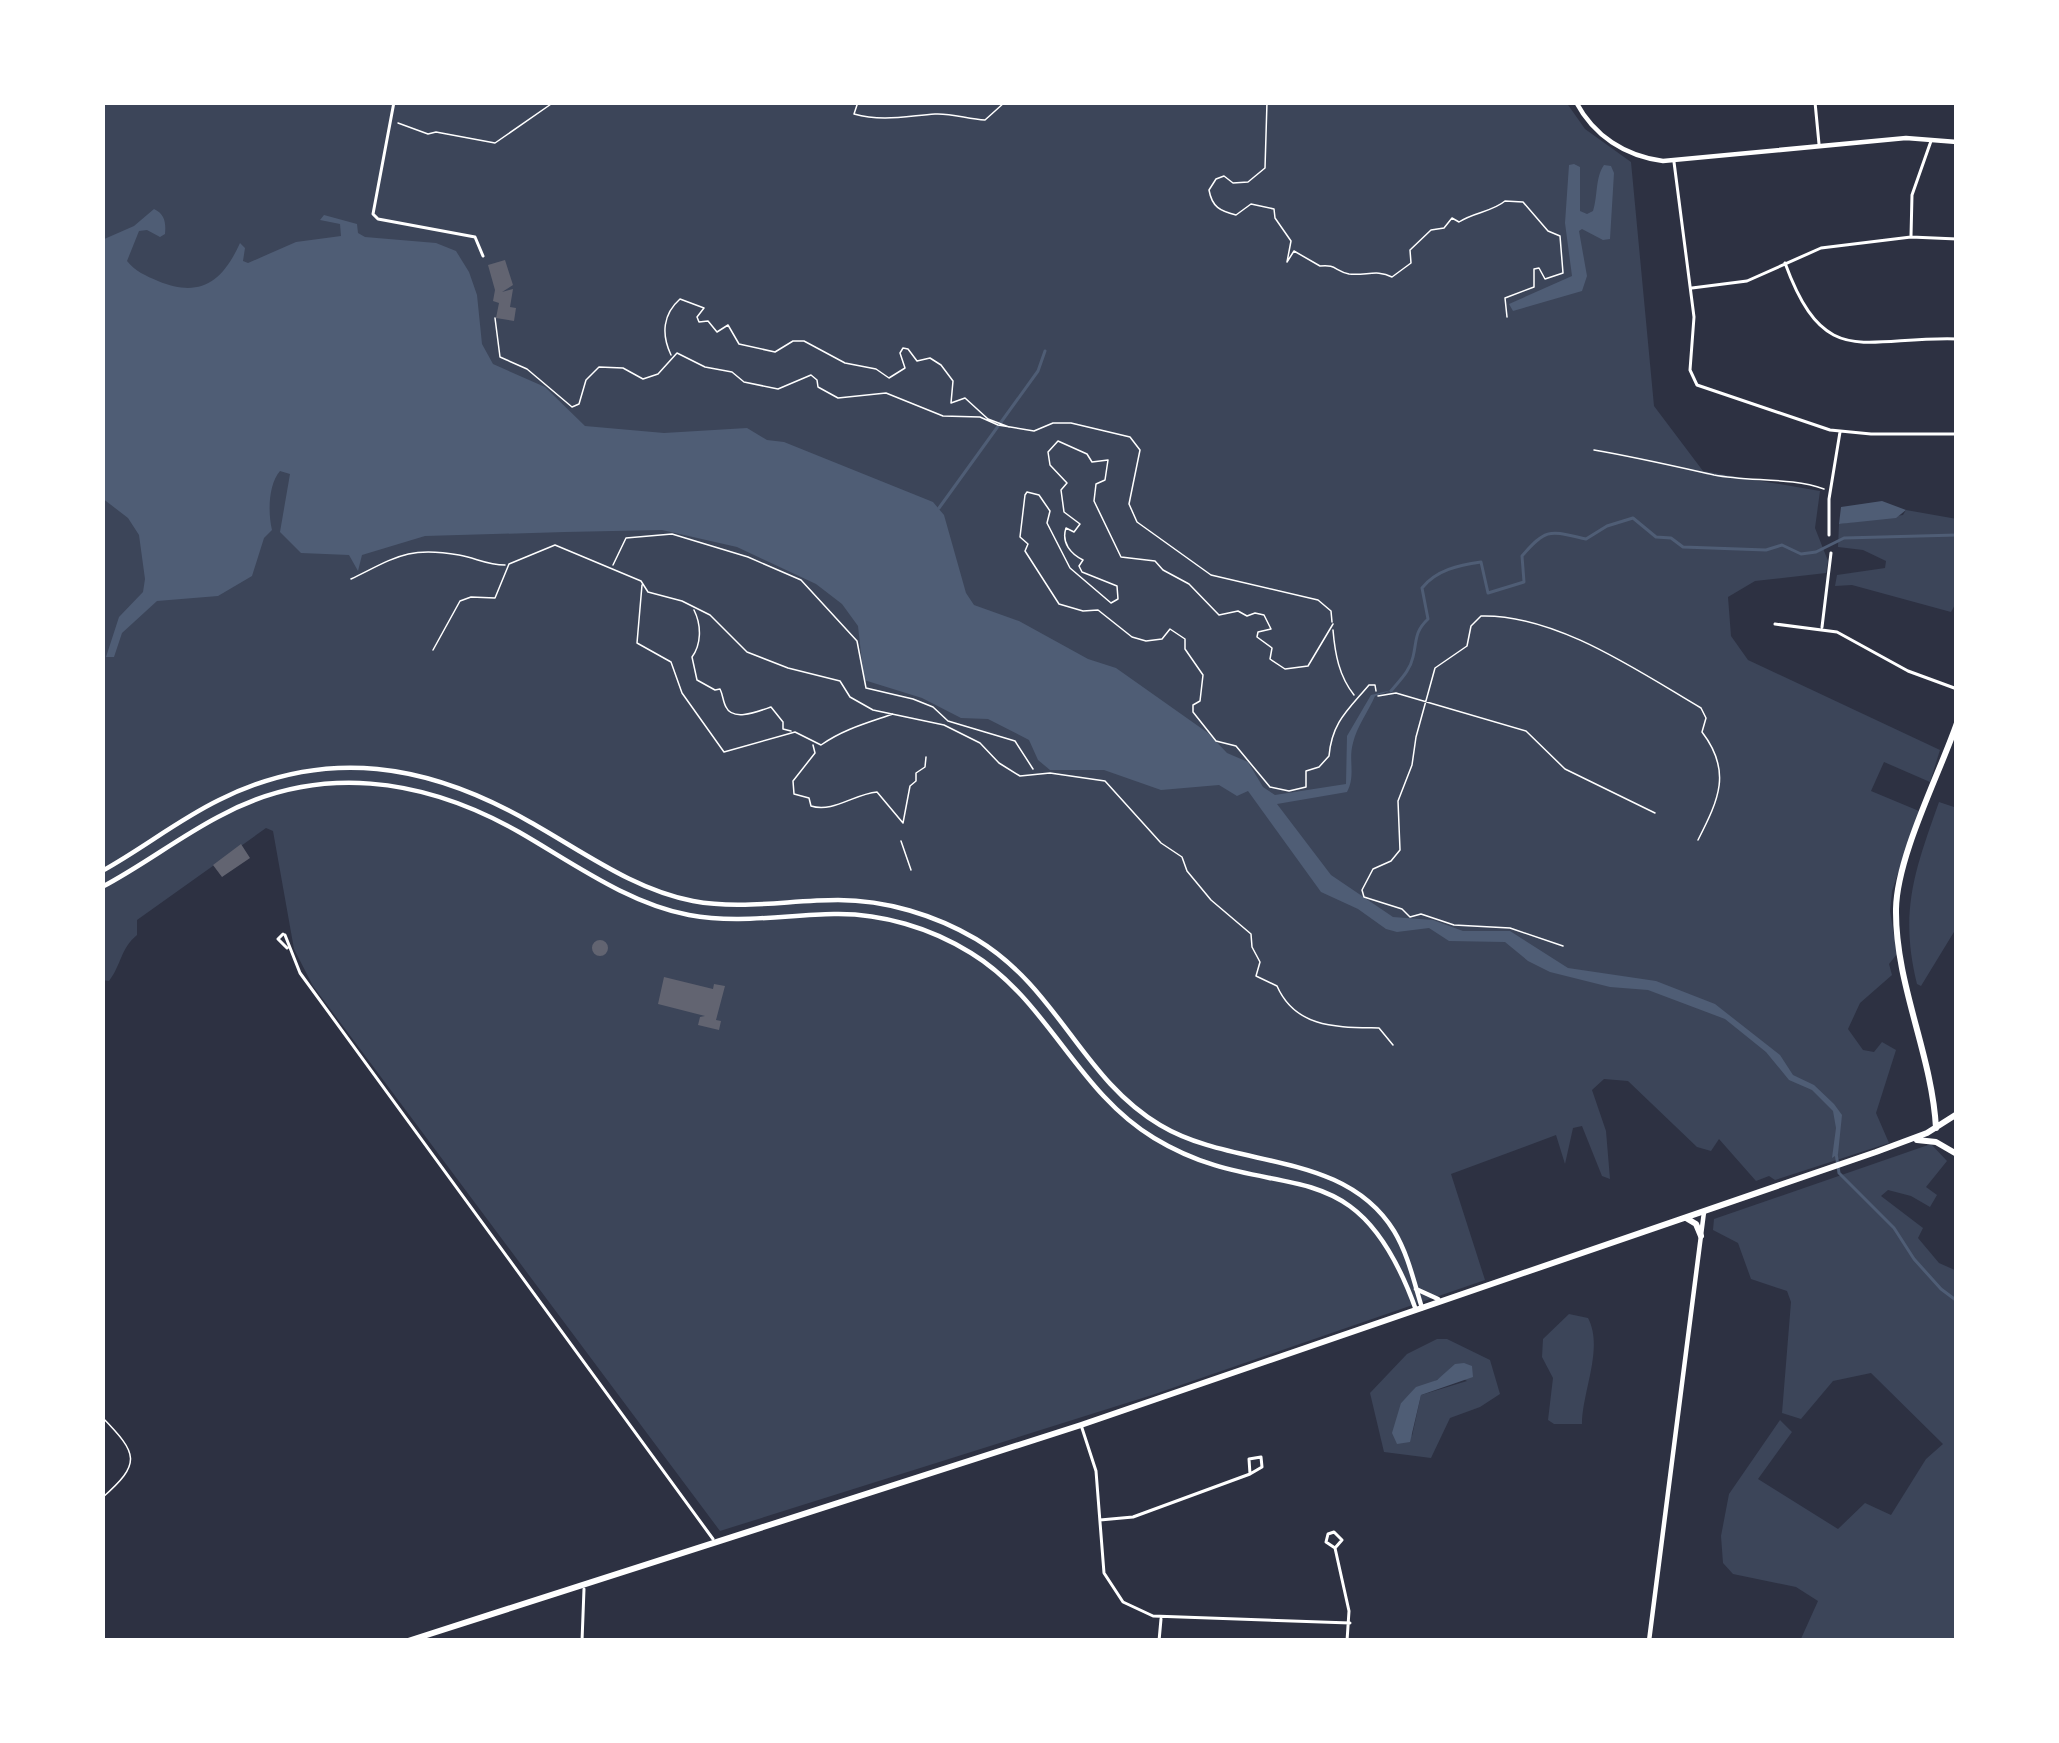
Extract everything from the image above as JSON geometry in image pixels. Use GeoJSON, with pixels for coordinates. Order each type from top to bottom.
{"type":"FeatureCollection","features":[{"type":"Feature","properties":{"kind":"main road"},"geometry":{"type":"LineString","coordinates":[[1956,1154],[1936,1128],[1934,1100],[1901,968],[1896,903],[1908,856],[1957,723]]}},
{"type":"Feature","properties":{"kind":"main road"},"geometry":{"type":"LineString","coordinates":[[408,1641],[1081,1426],[1832,1168],[1907,1141],[1957,1114]]}},
{"type":"Feature","properties":{"kind":"main road"},"geometry":{"type":"LineString","coordinates":[[1907,1141],[1936,1142],[1956,1154]]}},
{"type":"Feature","properties":{"kind":"main road"},"geometry":{"type":"LineString","coordinates":[[1683,1218],[1693,1221],[1701,1236]]}},
{"type":"Feature","properties":{"kind":"street"},"geometry":{"type":"LineString","coordinates":[[394,102],[372,211],[375,217],[475,237],[483,256]]}},
{"type":"Feature","properties":{"kind":"street"},"geometry":{"type":"LineString","coordinates":[[1576,102],[1595,129],[1620,148],[1652,160],[1674,162],[1932,138],[1957,142]]}},
{"type":"Feature","properties":{"kind":"street"},"geometry":{"type":"LineString","coordinates":[[1815,102],[1820,146]]}},
{"type":"Feature","properties":{"kind":"street"},"geometry":{"type":"LineString","coordinates":[[1911,237],[1912,195],[1932,138]]}},
{"type":"Feature","properties":{"kind":"street"},"geometry":{"type":"LineString","coordinates":[[1674,162],[1694,331],[1690,370],[1697,385],[1840,432],[1957,434]]}},
{"type":"Feature","properties":{"kind":"street"},"geometry":{"type":"LineString","coordinates":[[1690,289],[1747,281],[1821,248],[1911,237],[1957,239]]}},
{"type":"Feature","properties":{"kind":"street"},"geometry":{"type":"LineString","coordinates":[[1785,262],[1803,308],[1836,337],[1862,342],[1957,339]]}},
{"type":"Feature","properties":{"kind":"street"},"geometry":{"type":"LineString","coordinates":[[1829,535],[1829,499],[1840,432]]}},
{"type":"Feature","properties":{"kind":"street"},"geometry":{"type":"LineString","coordinates":[[1822,628],[1831,553]]}},
{"type":"Feature","properties":{"kind":"street"},"geometry":{"type":"LineString","coordinates":[[1775,624],[1822,628],[1848,637],[1908,671],[1957,689]]}},
{"type":"Feature","properties":{"kind":"street"},"geometry":{"type":"LineString","coordinates":[[102,871],[235,792],[290,774],[347,767],[400,770],[470,790],[649,888],[697,902],[849,900],[887,905],[957,928],[990,948],[1035,986],[1104,1077],[1150,1119],[1202,1145],[1338,1180],[1378,1210],[1400,1241],[1419,1309]]}},
{"type":"Feature","properties":{"kind":"street"},"geometry":{"type":"LineString","coordinates":[[102,887],[236,808],[293,788],[348,782],[398,784],[489,815],[643,901],[694,916],[728,920],[872,917],[908,925],[955,944],[1001,974],[1028,1000],[1092,1086],[1142,1130],[1201,1160],[1330,1193],[1370,1221],[1413,1290],[1444,1300]]}},
{"type":"Feature","properties":{"kind":"street"},"geometry":{"type":"LineString","coordinates":[[590,873],[597,860]]}},
{"type":"Feature","properties":{"kind":"street"},"geometry":{"type":"LineString","coordinates":[[793,902],[794,916]]}},
{"type":"Feature","properties":{"kind":"street"},"geometry":{"type":"LineString","coordinates":[[288,949],[321,1003],[714,1540]]}},
{"type":"Feature","properties":{"kind":"street"},"geometry":{"type":"LineString","coordinates":[[1292,1181],[1295,1167]]}},
{"type":"Feature","properties":{"kind":"street"},"geometry":{"type":"LineString","coordinates":[[1649,1641],[1705,1210]]}},
{"type":"Feature","properties":{"kind":"street"},"geometry":{"type":"LineString","coordinates":[[1397,1316],[1413,1290]]}},
{"type":"Feature","properties":{"kind":"street"},"geometry":{"type":"LineString","coordinates":[[1081,1426],[1094,1461],[1101,1564],[1111,1588],[1129,1606],[1161,1617],[1350,1623]]}},
{"type":"Feature","properties":{"kind":"street"},"geometry":{"type":"LineString","coordinates":[[1099,1520],[1133,1517],[1250,1474]]}},
{"type":"Feature","properties":{"kind":"street"},"geometry":{"type":"LineString","coordinates":[[1335,1548],[1350,1623],[1347,1641]]}},
{"type":"Feature","properties":{"kind":"street"},"geometry":{"type":"LineString","coordinates":[[582,1641],[585,1583]]}},
{"type":"Feature","properties":{"kind":"street"},"geometry":{"type":"LineString","coordinates":[[1159,1641],[1161,1617]]}},
{"type":"Feature","properties":{"kind":"lane"},"geometry":{"type":"LineString","coordinates":[[902,841],[911,870]]}},
{"type":"Feature","properties":{"kind":"lane"},"geometry":{"type":"LineString","coordinates":[[102,1417],[126,1441],[132,1456],[128,1473],[102,1498]]}},
{"type":"Feature","properties":{"kind":"path"},"geometry":{"type":"LineString","coordinates":[[389,127],[398,123],[428,134],[495,143],[554,102]]}},
{"type":"Feature","properties":{"kind":"path"},"geometry":{"type":"LineString","coordinates":[[858,102],[854,115],[866,118],[916,118],[930,113],[985,120],[1005,102]]}},
{"type":"Feature","properties":{"kind":"path"},"geometry":{"type":"LineString","coordinates":[[1268,102],[1265,168],[1248,182],[1216,178],[1209,190],[1211,202],[1221,211],[1236,215],[1252,204],[1274,209],[1291,241],[1287,262],[1294,250],[1320,266],[1331,264],[1348,274],[1383,272],[1392,277],[1411,263],[1410,250],[1430,230],[1444,228],[1452,218],[1460,222],[1479,211],[1496,209],[1504,201],[1523,202],[1548,231],[1560,236],[1564,266],[1563,273],[1545,279],[1539,268],[1534,269],[1534,287],[1505,298],[1507,317]]}},
{"type":"Feature","properties":{"kind":"path"},"geometry":{"type":"LineString","coordinates":[[673,357],[664,328],[668,312],[680,299],[704,308],[699,322],[708,321],[717,332],[728,325],[739,344],[776,352],[794,341],[804,341],[845,363],[876,368],[889,378],[902,374],[901,353],[908,349],[917,361],[930,358],[941,365],[953,381],[951,403],[965,398],[988,419],[1013,428]]}},
{"type":"Feature","properties":{"kind":"path"},"geometry":{"type":"LineString","coordinates":[[495,318],[500,357],[527,369],[572,407],[579,404],[586,380],[599,367],[623,368],[643,379],[658,374],[680,354],[732,372],[744,382],[778,389],[811,375],[818,387],[834,397],[860,399],[886,393],[943,416],[980,417],[1034,431],[1053,423],[1071,423],[1130,437],[1140,450],[1129,504],[1137,522],[1211,575],[1318,600],[1331,611],[1340,668],[1356,698]]}},
{"type":"Feature","properties":{"kind":"path"},"geometry":{"type":"LineString","coordinates":[[1333,624],[1308,666],[1285,669],[1270,659],[1272,648],[1257,637],[1258,632],[1271,629],[1264,615],[1238,611],[1219,615],[1190,584],[1155,561],[1121,557],[1093,497],[1096,484],[1105,480],[1108,460],[1092,462],[1087,454],[1058,442],[1048,458],[1066,483],[1060,490],[1064,512],[1080,524],[1074,532],[1066,528],[1066,542],[1084,560],[1079,566],[1082,572],[1117,586],[1118,599],[1111,603],[1070,568],[1047,523],[1050,511],[1045,500],[1025,495],[1020,537],[1027,542],[1025,550],[1057,602],[1083,611],[1098,610],[1128,635],[1146,641],[1162,639],[1168,629],[1185,639],[1185,649],[1203,675],[1200,701],[1193,705],[1193,712],[1216,741],[1236,746],[1270,787],[1306,787],[1306,771],[1319,767],[1329,756],[1331,733],[1371,684],[1377,694],[1396,694],[1526,731],[1565,769],[1655,813]]}},
{"type":"Feature","properties":{"kind":"path"},"geometry":{"type":"LineString","coordinates":[[1594,450],[1715,475],[1815,486],[1825,492]]}},
{"type":"Feature","properties":{"kind":"path"},"geometry":{"type":"LineString","coordinates":[[611,568],[626,538],[672,534],[748,557],[801,580],[857,641],[866,688],[913,699],[933,707],[948,721],[1015,741],[1035,773]]}},
{"type":"Feature","properties":{"kind":"path"},"geometry":{"type":"LineString","coordinates":[[351,579],[422,550],[463,555],[480,564],[509,564],[555,545],[641,581],[648,592],[682,601],[723,626],[747,652],[840,681],[850,697],[873,710],[944,724],[980,743],[1020,776],[1035,773],[1105,782],[1161,842],[1182,857],[1187,871],[1211,900],[1251,934],[1260,962],[1256,976],[1277,986],[1284,1001],[1304,1019],[1353,1029],[1379,1028],[1393,1045]]}},
{"type":"Feature","properties":{"kind":"path"},"geometry":{"type":"LineString","coordinates":[[434,650],[460,601],[495,598],[509,564]]}},
{"type":"Feature","properties":{"kind":"path"},"geometry":{"type":"LineString","coordinates":[[641,581],[637,643],[671,662],[682,693],[724,752],[795,732]]}},
{"type":"Feature","properties":{"kind":"path"},"geometry":{"type":"LineString","coordinates":[[693,608],[701,623],[698,652],[692,657],[697,680],[720,689],[732,714],[771,707],[783,729],[813,744],[815,753],[794,781],[794,794],[808,798],[812,806],[833,807],[842,799],[877,792],[903,823],[910,785],[916,781],[916,772],[925,767],[926,758]]}},
{"type":"Feature","properties":{"kind":"path"},"geometry":{"type":"LineString","coordinates":[[1562,946],[1510,928],[1454,926],[1421,914],[1410,917],[1402,909],[1364,897],[1362,890],[1373,868],[1391,861],[1400,850],[1398,801],[1412,765],[1435,668],[1467,646],[1471,626],[1481,616],[1589,642],[1701,708],[1706,718],[1702,732],[1716,749],[1720,797],[1698,839]]}},
{"type":"Feature","properties":{"kind":"path"},"geometry":{"type":"LineString","coordinates":[[813,744],[821,745],[846,727],[869,724],[893,713]]}},
{"type":"Feature","properties":{"kind":"path"},"geometry":{"type":"LineString","coordinates":[[980,743],[988,732]]}},
{"type":"Feature","properties":{"kind":"shaded area"},"geometry":{"type":"Polygon","coordinates":[[[102,102],[1566,102],[1585,129],[1631,162],[1654,406],[1703,471],[1820,491],[1815,528],[1828,561],[1826,573],[1755,581],[1728,597],[1731,636],[1748,660],[1940,750],[1930,782],[1884,762],[1871,791],[1919,811],[1892,891],[1897,954],[1889,964],[1892,975],[1860,1003],[1848,1029],[1863,1050],[1874,1052],[1882,1042],[1896,1050],[1876,1113],[1889,1143],[1775,1180],[1769,1176],[1756,1181],[1719,1139],[1711,1151],[1697,1147],[1628,1081],[1604,1079],[1592,1090],[1606,1131],[1610,1179],[1602,1176],[1582,1126],[1573,1128],[1565,1164],[1556,1135],[1451,1174],[1485,1280],[1152,1395],[720,1531],[313,986],[294,949],[273,831],[266,828],[137,920],[137,935],[109,981],[102,980],[102,102]]]}},
{"type":"Feature","properties":{"kind":"shaded area"},"geometry":{"type":"Polygon","coordinates":[[[1569,165],[1580,167],[1580,211],[1587,214],[1593,211],[1601,170],[1611,166],[1610,239],[1579,231],[1587,276],[1582,291],[1513,311],[1509,304],[1572,276],[1565,223],[1569,165]]]}},
{"type":"Feature","properties":{"kind":"shaded area"},"geometry":{"type":"Polygon","coordinates":[[[154,209],[164,219],[165,234],[139,231],[127,261],[149,277],[186,288],[217,277],[240,243],[245,248],[243,261],[248,263],[296,242],[341,236],[340,224],[320,220],[324,215],[357,224],[358,233],[365,237],[436,243],[456,251],[477,295],[482,344],[493,364],[545,387],[585,426],[664,433],[747,428],[767,440],[784,442],[933,502],[944,515],[966,593],[974,605],[1019,621],[1088,659],[1116,668],[1208,733],[1227,753],[1248,762],[1263,787],[1275,795],[1346,784],[1347,736],[1371,695],[1392,690],[1375,696],[1357,731],[1347,792],[1277,804],[1331,875],[1393,917],[1433,920],[1463,931],[1510,931],[1568,968],[1656,981],[1715,1004],[1780,1055],[1793,1075],[1814,1085],[1834,1104],[1842,1115],[1838,1154],[1832,1158],[1833,1111],[1812,1090],[1789,1080],[1766,1052],[1725,1019],[1648,990],[1610,987],[1550,972],[1505,942],[1449,941],[1429,928],[1386,929],[1321,892],[1248,791],[1237,796],[1219,785],[1161,790],[1104,770],[1050,770],[1038,760],[1029,740],[988,719],[961,718],[922,698],[864,680],[858,626],[842,604],[816,584],[737,547],[662,530],[425,536],[362,555],[358,571],[349,555],[301,553],[280,532],[290,474],[280,471],[270,499],[272,530],[264,538],[252,576],[218,596],[157,601],[122,633],[114,657],[106,657],[119,617],[143,592],[145,579],[139,535],[128,518],[102,498],[102,240],[134,226],[154,209]]]}},
{"type":"Feature","properties":{"kind":"shaded area"},"geometry":{"type":"Polygon","coordinates":[[[1882,501],[1906,510],[1896,518],[1839,524],[1841,507],[1882,501]]]}},
{"type":"Feature","properties":{"kind":"shaded area"},"geometry":{"type":"Polygon","coordinates":[[[1906,510],[1957,519],[1957,601],[1951,612],[1852,585],[1835,586],[1837,575],[1885,568],[1886,561],[1863,550],[1838,547],[1839,524],[1903,515],[1906,510]]]}},
{"type":"Feature","properties":{"kind":"shaded area"},"geometry":{"type":"Polygon","coordinates":[[[1939,802],[1957,808],[1957,927],[1921,986],[1909,934],[1912,891],[1939,802]]]}},
{"type":"Feature","properties":{"kind":"shaded area"},"geometry":{"type":"Polygon","coordinates":[[[1931,1144],[1947,1161],[1926,1187],[1937,1195],[1930,1207],[1888,1190],[1881,1196],[1923,1228],[1918,1238],[1939,1263],[1957,1271],[1957,1641],[1800,1641],[1818,1601],[1796,1587],[1733,1574],[1723,1563],[1721,1536],[1729,1494],[1780,1420],[1792,1432],[1758,1479],[1838,1529],[1865,1503],[1891,1515],[1926,1459],[1943,1444],[1871,1373],[1833,1381],[1801,1419],[1782,1413],[1791,1302],[1787,1291],[1751,1279],[1738,1243],[1713,1230],[1714,1219],[1931,1144]]]}},
{"type":"Feature","properties":{"kind":"shaded area"},"geometry":{"type":"Polygon","coordinates":[[[1569,1314],[1588,1318],[1593,1356],[1582,1424],[1554,1424],[1548,1420],[1553,1378],[1542,1357],[1543,1339],[1569,1314]]]}},
{"type":"Feature","properties":{"kind":"shaded area"},"geometry":{"type":"Polygon","coordinates":[[[1447,1339],[1490,1360],[1500,1394],[1450,1418],[1431,1458],[1384,1452],[1370,1393],[1407,1354],[1447,1339]],[[1449,1370],[1401,1403],[1412,1436],[1421,1395],[1467,1381],[1449,1370]]]}},
{"type":"Feature","properties":{"kind":"shaded area"},"geometry":{"type":"Polygon","coordinates":[[[1464,1363],[1472,1366],[1473,1377],[1421,1395],[1410,1442],[1397,1444],[1392,1433],[1401,1403],[1416,1387],[1464,1363]]]}},
{"type":"Feature","properties":{"kind":"building"},"geometry":{"type":"Polygon","coordinates":[[[505,260],[513,285],[502,292],[513,289],[514,321],[496,318],[499,303],[493,301],[488,265],[505,260]]]}},
{"type":"Feature","properties":{"kind":"building"},"geometry":{"type":"Polygon","coordinates":[[[241,844],[250,858],[222,877],[213,865],[241,844]]]}},
{"type":"Feature","properties":{"kind":"building"},"geometry":{"type":"Polygon","coordinates":[[[600,940],[608,948],[600,956],[592,948],[600,940]]]}},
{"type":"Feature","properties":{"kind":"building"},"geometry":{"type":"Polygon","coordinates":[[[664,977],[713,989],[714,984],[725,986],[716,1020],[721,1021],[719,1030],[698,1025],[705,1016],[658,1004],[664,977]]]}},
{"type":"Feature","properties":{"kind":"waterway"},"geometry":{"type":"LineString","coordinates":[[939,508],[1038,371],[1045,351]]}},
{"type":"Feature","properties":{"kind":"waterway"},"geometry":{"type":"LineString","coordinates":[[1391,691],[1410,667],[1418,633],[1428,619],[1422,588],[1428,582],[1448,569],[1481,562],[1488,593],[1524,582],[1522,556],[1550,534],[1586,539],[1633,518],[1656,537],[1671,538],[1683,547],[1766,550],[1782,545],[1801,554],[1844,538],[1957,535]]}},
{"type":"Feature","properties":{"kind":"waterway"},"geometry":{"type":"LineString","coordinates":[[1836,1153],[1839,1173],[1894,1228],[1941,1289],[1957,1301]]}}]}
